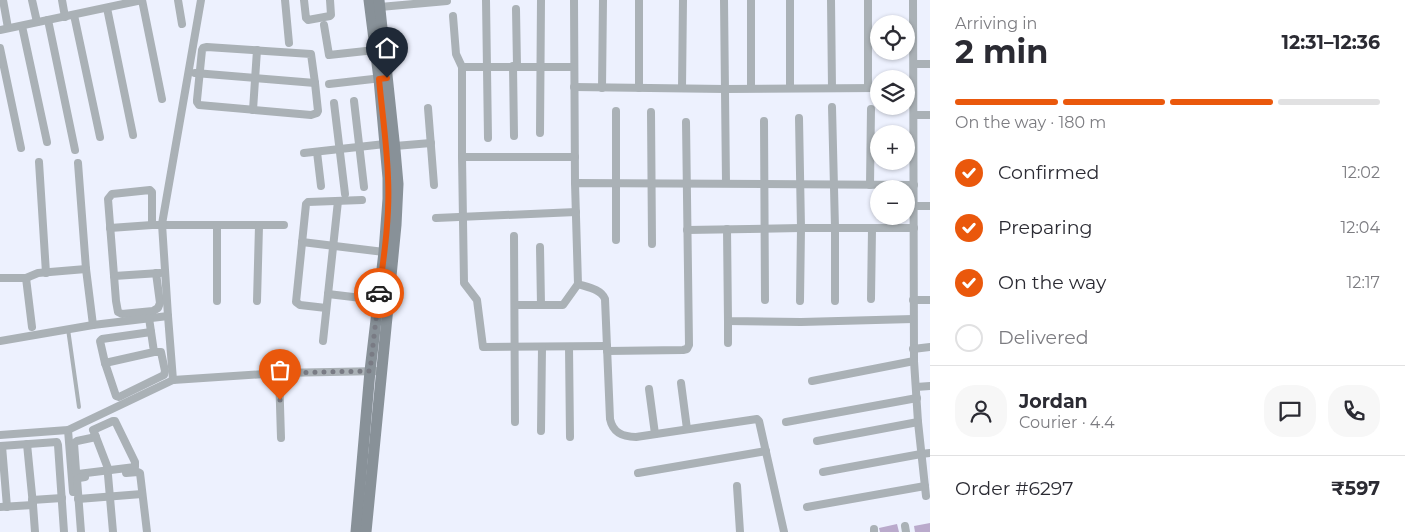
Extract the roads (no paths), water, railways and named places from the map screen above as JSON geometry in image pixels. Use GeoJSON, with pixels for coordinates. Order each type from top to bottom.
{"type":"FeatureCollection","features":[{"type":"Feature","properties":{"kind":"street"},"geometry":{"type":"LineString","coordinates":[[3,0],[4,29],[139,0],[162,99]]}},
{"type":"Feature","properties":{"kind":"street"},"geometry":{"type":"LineString","coordinates":[[32,0],[37,22]]}},
{"type":"Feature","properties":{"kind":"street"},"geometry":{"type":"LineString","coordinates":[[62,0],[66,17]]}},
{"type":"Feature","properties":{"kind":"street"},"geometry":{"type":"LineString","coordinates":[[178,0],[182,24]]}},
{"type":"Feature","properties":{"kind":"street"},"geometry":{"type":"LineString","coordinates":[[173,380],[162,224],[201,0]]}},
{"type":"Feature","properties":{"kind":"street"},"geometry":{"type":"LineString","coordinates":[[284,0],[289,43]]}},
{"type":"Feature","properties":{"kind":"street"},"geometry":{"type":"LineString","coordinates":[[304,0],[306,18],[308,20],[330,16],[330,0]]}},
{"type":"Feature","properties":{"kind":"street"},"geometry":{"type":"LineString","coordinates":[[369,0],[375,50],[383,78]]}},
{"type":"Feature","properties":{"kind":"street"},"geometry":{"type":"LineString","coordinates":[[486,0],[488,138]]}},
{"type":"Feature","properties":{"kind":"street"},"geometry":{"type":"LineString","coordinates":[[540,133],[541,0]]}},
{"type":"Feature","properties":{"kind":"street"},"geometry":{"type":"LineString","coordinates":[[515,305],[563,305],[578,284],[575,182],[574,0]]}},
{"type":"Feature","properties":{"kind":"street"},"geometry":{"type":"LineString","coordinates":[[602,88],[603,0]]}},
{"type":"Feature","properties":{"kind":"street"},"geometry":{"type":"LineString","coordinates":[[638,88],[639,0]]}},
{"type":"Feature","properties":{"kind":"street"},"geometry":{"type":"LineString","coordinates":[[682,88],[683,0]]}},
{"type":"Feature","properties":{"kind":"street"},"geometry":{"type":"LineString","coordinates":[[724,0],[726,184]]}},
{"type":"Feature","properties":{"kind":"street"},"geometry":{"type":"LineString","coordinates":[[751,0],[751,88]]}},
{"type":"Feature","properties":{"kind":"street"},"geometry":{"type":"LineString","coordinates":[[790,0],[790,88]]}},
{"type":"Feature","properties":{"kind":"street"},"geometry":{"type":"LineString","coordinates":[[831,0],[832,88]]}},
{"type":"Feature","properties":{"kind":"street"},"geometry":{"type":"LineString","coordinates":[[574,87],[868,88],[868,0]]}},
{"type":"Feature","properties":{"kind":"street"},"geometry":{"type":"LineString","coordinates":[[913,70],[914,0]]}},
{"type":"Feature","properties":{"kind":"street"},"geometry":{"type":"LineString","coordinates":[[356,532],[375,371],[396,226],[398,184],[390,145],[383,78],[380,4],[446,1]]}},
{"type":"Feature","properties":{"kind":"street"},"geometry":{"type":"LineString","coordinates":[[107,8],[133,135]]}},
{"type":"Feature","properties":{"kind":"street"},"geometry":{"type":"LineString","coordinates":[[514,136],[516,9]]}},
{"type":"Feature","properties":{"kind":"street"},"geometry":{"type":"LineString","coordinates":[[74,15],[100,136]]}},
{"type":"Feature","properties":{"kind":"street"},"geometry":{"type":"LineString","coordinates":[[454,16],[456,54],[462,67],[464,283],[477,300],[483,347],[688,349],[686,122]]}},
{"type":"Feature","properties":{"kind":"street"},"geometry":{"type":"LineString","coordinates":[[48,20],[74,150]]}},
{"type":"Feature","properties":{"kind":"street"},"geometry":{"type":"LineString","coordinates":[[324,25],[329,55],[375,50]]}},
{"type":"Feature","properties":{"kind":"street"},"geometry":{"type":"LineString","coordinates":[[22,26],[46,142]]}},
{"type":"Feature","properties":{"kind":"street"},"geometry":{"type":"LineString","coordinates":[[0,48],[21,148]]}},
{"type":"Feature","properties":{"kind":"street"},"geometry":{"type":"LineString","coordinates":[[204,48],[311,54],[318,111],[314,115],[199,105],[197,102],[199,73],[202,50],[204,48]]}},
{"type":"Feature","properties":{"kind":"street"},"geometry":{"type":"LineString","coordinates":[[253,110],[257,50]]}},
{"type":"Feature","properties":{"kind":"street"},"geometry":{"type":"LineString","coordinates":[[914,64],[930,64]]}},
{"type":"Feature","properties":{"kind":"street"},"geometry":{"type":"LineString","coordinates":[[462,67],[574,67]]}},
{"type":"Feature","properties":{"kind":"street"},"geometry":{"type":"LineString","coordinates":[[188,72],[315,83]]}},
{"type":"Feature","properties":{"kind":"street"},"geometry":{"type":"LineString","coordinates":[[329,84],[383,78]]}},
{"type":"Feature","properties":{"kind":"street"},"geometry":{"type":"LineString","coordinates":[[354,101],[364,187]]}},
{"type":"Feature","properties":{"kind":"street"},"geometry":{"type":"LineString","coordinates":[[334,103],[345,194]]}},
{"type":"Feature","properties":{"kind":"street"},"geometry":{"type":"LineString","coordinates":[[832,107],[835,301]]}},
{"type":"Feature","properties":{"kind":"street"},"geometry":{"type":"LineString","coordinates":[[428,108],[434,185]]}},
{"type":"Feature","properties":{"kind":"street"},"geometry":{"type":"LineString","coordinates":[[616,111],[616,240]]}},
{"type":"Feature","properties":{"kind":"street"},"geometry":{"type":"LineString","coordinates":[[651,112],[652,244]]}},
{"type":"Feature","properties":{"kind":"street"},"geometry":{"type":"LineString","coordinates":[[870,115],[870,180]]}},
{"type":"Feature","properties":{"kind":"street"},"geometry":{"type":"LineString","coordinates":[[914,115],[914,180]]}},
{"type":"Feature","properties":{"kind":"street"},"geometry":{"type":"LineString","coordinates":[[915,115],[930,115]]}},
{"type":"Feature","properties":{"kind":"street"},"geometry":{"type":"LineString","coordinates":[[799,118],[800,301]]}},
{"type":"Feature","properties":{"kind":"street"},"geometry":{"type":"LineString","coordinates":[[764,121],[765,300]]}},
{"type":"Feature","properties":{"kind":"street"},"geometry":{"type":"LineString","coordinates":[[304,153],[360,146],[431,143]]}},
{"type":"Feature","properties":{"kind":"street"},"geometry":{"type":"LineString","coordinates":[[366,532],[378,300],[384,252],[390,145]]}},
{"type":"Feature","properties":{"kind":"street"},"geometry":{"type":"LineString","coordinates":[[317,152],[321,186]]}},
{"type":"Feature","properties":{"kind":"street"},"geometry":{"type":"LineString","coordinates":[[462,157],[575,157]]}},
{"type":"Feature","properties":{"kind":"street"},"geometry":{"type":"LineString","coordinates":[[39,162],[46,273]]}},
{"type":"Feature","properties":{"kind":"street"},"geometry":{"type":"LineString","coordinates":[[78,163],[86,269],[93,325]]}},
{"type":"Feature","properties":{"kind":"street"},"geometry":{"type":"LineString","coordinates":[[575,182],[870,185]]}},
{"type":"Feature","properties":{"kind":"street"},"geometry":{"type":"LineString","coordinates":[[152,225],[152,193],[150,190],[112,194],[109,196],[118,312],[122,314],[153,311],[158,308],[160,303],[156,273]]}},
{"type":"Feature","properties":{"kind":"street"},"geometry":{"type":"LineString","coordinates":[[326,308],[300,305],[296,302],[306,203],[362,200]]}},
{"type":"Feature","properties":{"kind":"street"},"geometry":{"type":"LineString","coordinates":[[323,341],[338,201]]}},
{"type":"Feature","properties":{"kind":"street"},"geometry":{"type":"LineString","coordinates":[[915,206],[930,206]]}},
{"type":"Feature","properties":{"kind":"street"},"geometry":{"type":"LineString","coordinates":[[436,218],[576,212]]}},
{"type":"Feature","properties":{"kind":"street"},"geometry":{"type":"LineString","coordinates":[[110,228],[162,224],[284,226]]}},
{"type":"Feature","properties":{"kind":"street"},"geometry":{"type":"LineString","coordinates":[[217,225],[217,301]]}},
{"type":"Feature","properties":{"kind":"street"},"geometry":{"type":"LineString","coordinates":[[257,301],[259,226]]}},
{"type":"Feature","properties":{"kind":"street"},"geometry":{"type":"LineString","coordinates":[[688,230],[914,228],[913,348],[926,496]]}},
{"type":"Feature","properties":{"kind":"street"},"geometry":{"type":"LineString","coordinates":[[872,229],[872,299]]}},
{"type":"Feature","properties":{"kind":"street"},"geometry":{"type":"LineString","coordinates":[[727,230],[728,342]]}},
{"type":"Feature","properties":{"kind":"street"},"geometry":{"type":"LineString","coordinates":[[514,236],[516,422]]}},
{"type":"Feature","properties":{"kind":"street"},"geometry":{"type":"LineString","coordinates":[[302,242],[384,252]]}},
{"type":"Feature","properties":{"kind":"street"},"geometry":{"type":"LineString","coordinates":[[540,247],[541,305]]}},
{"type":"Feature","properties":{"kind":"street"},"geometry":{"type":"LineString","coordinates":[[0,278],[26,278],[38,273],[86,269]]}},
{"type":"Feature","properties":{"kind":"street"},"geometry":{"type":"LineString","coordinates":[[114,276],[165,272]]}},
{"type":"Feature","properties":{"kind":"street"},"geometry":{"type":"LineString","coordinates":[[26,278],[32,327]]}},
{"type":"Feature","properties":{"kind":"street"},"geometry":{"type":"LineString","coordinates":[[578,284],[599,291],[603,295],[610,419],[614,430],[630,437],[757,419],[784,532]]}},
{"type":"Feature","properties":{"kind":"street"},"geometry":{"type":"LineString","coordinates":[[328,294],[378,300]]}},
{"type":"Feature","properties":{"kind":"street"},"geometry":{"type":"LineString","coordinates":[[913,300],[930,300]]}},
{"type":"Feature","properties":{"kind":"street"},"geometry":{"type":"LineString","coordinates":[[0,341],[93,325],[168,316]]}},
{"type":"Feature","properties":{"kind":"street"},"geometry":{"type":"LineString","coordinates":[[149,318],[154,352]]}},
{"type":"Feature","properties":{"kind":"street"},"geometry":{"type":"LineString","coordinates":[[728,321],[913,319]]}},
{"type":"Feature","properties":{"kind":"street"},"geometry":{"type":"LineString","coordinates":[[105,363],[154,352],[162,352],[164,375],[119,397],[116,396],[105,363],[100,341],[102,339],[151,332]]}},
{"type":"Feature","properties":{"kind":"street"},"geometry":{"type":"LineString","coordinates":[[541,431],[542,347]]}},
{"type":"Feature","properties":{"kind":"street"},"geometry":{"type":"LineString","coordinates":[[569,347],[570,437]]}},
{"type":"Feature","properties":{"kind":"street"},"geometry":{"type":"LineString","coordinates":[[913,348],[930,347]]}},
{"type":"Feature","properties":{"kind":"street"},"geometry":{"type":"LineString","coordinates":[[812,380],[914,361]]}},
{"type":"Feature","properties":{"kind":"street"},"geometry":{"type":"LineString","coordinates":[[0,435],[68,430],[173,380],[279,373],[375,371]]}},
{"type":"Feature","properties":{"kind":"street"},"geometry":{"type":"LineString","coordinates":[[279,373],[282,438]]}},
{"type":"Feature","properties":{"kind":"street"},"geometry":{"type":"LineString","coordinates":[[681,383],[687,429]]}},
{"type":"Feature","properties":{"kind":"street"},"geometry":{"type":"LineString","coordinates":[[916,387],[930,386]]}},
{"type":"Feature","properties":{"kind":"street"},"geometry":{"type":"LineString","coordinates":[[650,389],[655,434]]}},
{"type":"Feature","properties":{"kind":"street"},"geometry":{"type":"LineString","coordinates":[[786,422],[917,398]]}},
{"type":"Feature","properties":{"kind":"street"},"geometry":{"type":"LineString","coordinates":[[88,419],[108,473],[113,532]]}},
{"type":"Feature","properties":{"kind":"street"},"geometry":{"type":"LineString","coordinates":[[81,532],[78,478],[108,473],[135,467],[135,462],[116,421],[112,421],[74,443],[77,473],[79,475],[108,473],[139,472],[147,532]]}},
{"type":"Feature","properties":{"kind":"street"},"geometry":{"type":"LineString","coordinates":[[817,442],[918,422]]}},
{"type":"Feature","properties":{"kind":"street"},"geometry":{"type":"LineString","coordinates":[[68,430],[76,532]]}},
{"type":"Feature","properties":{"kind":"street"},"geometry":{"type":"LineString","coordinates":[[62,498],[3,507],[1,446],[55,442],[58,444],[62,498],[64,532]]}},
{"type":"Feature","properties":{"kind":"street"},"geometry":{"type":"LineString","coordinates":[[27,444],[35,532]]}},
{"type":"Feature","properties":{"kind":"street"},"geometry":{"type":"LineString","coordinates":[[638,474],[766,451]]}},
{"type":"Feature","properties":{"kind":"street"},"geometry":{"type":"LineString","coordinates":[[823,472],[930,453]]}},
{"type":"Feature","properties":{"kind":"street"},"geometry":{"type":"LineString","coordinates":[[737,486],[740,532]]}},
{"type":"Feature","properties":{"kind":"street"},"geometry":{"type":"LineString","coordinates":[[807,507],[925,486]]}},
{"type":"Feature","properties":{"kind":"street"},"geometry":{"type":"LineString","coordinates":[[78,499],[142,494]]}},
{"type":"Feature","properties":{"kind":"lane"},"geometry":{"type":"LineString","coordinates":[[68,329],[79,407]]}}]}
